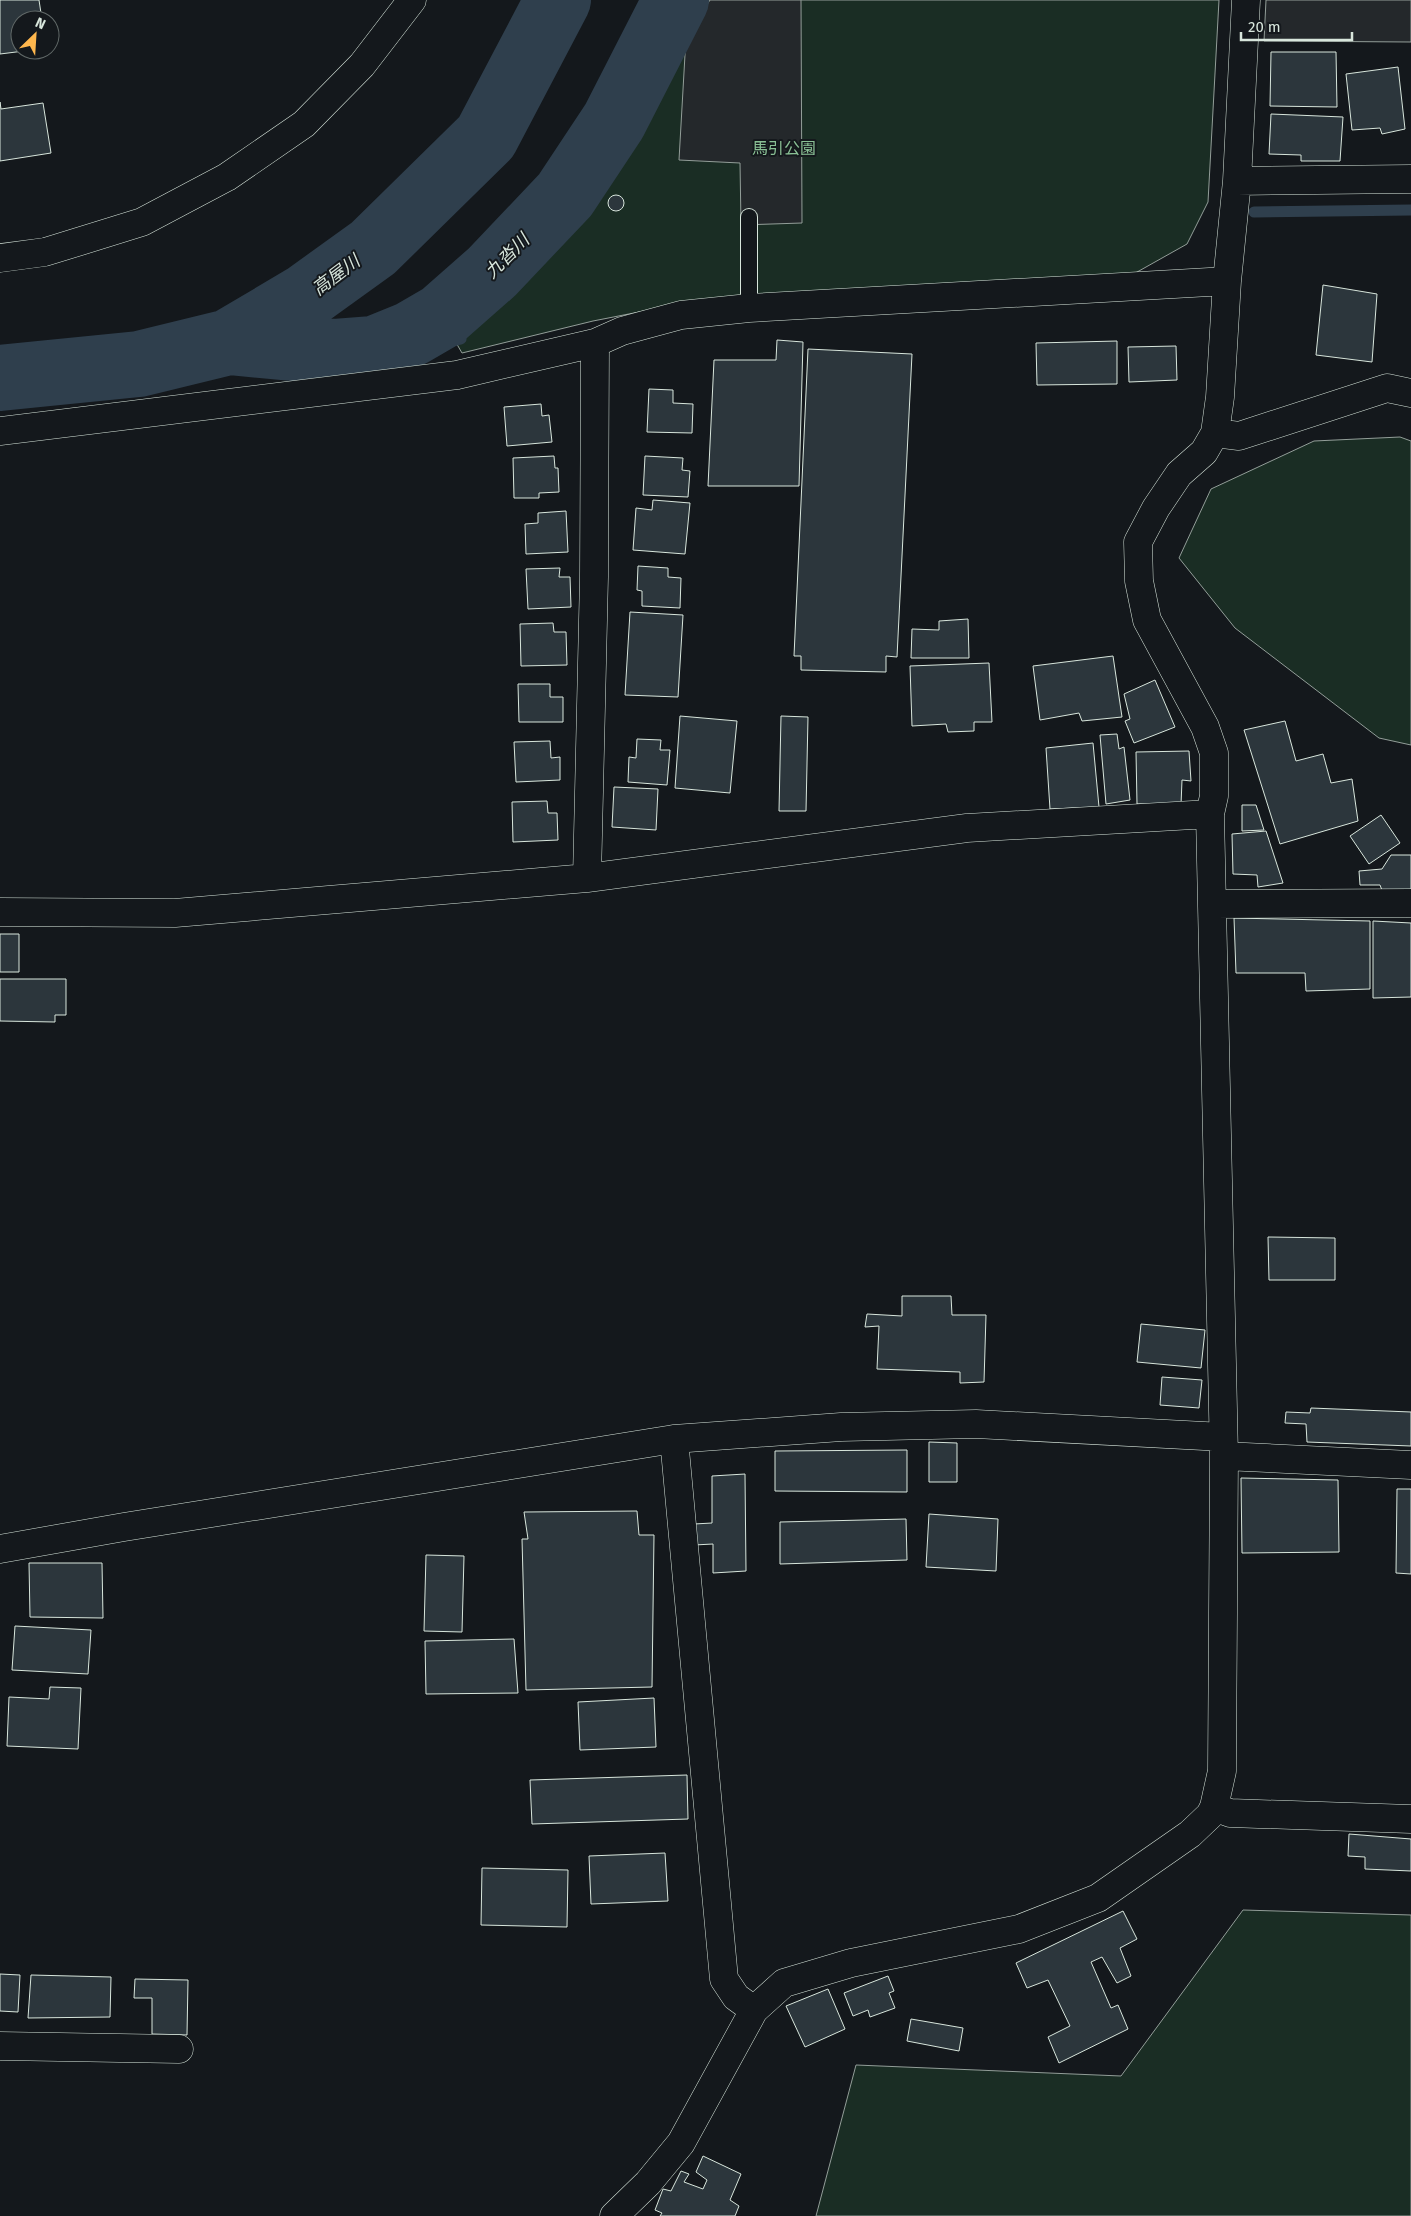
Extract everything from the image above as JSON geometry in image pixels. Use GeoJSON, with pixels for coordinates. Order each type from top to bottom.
{"type":"FeatureCollection","features":[{"type":"Feature","properties":{"kind":"street"},"geometry":{"type":"LineString","coordinates":[[0,258],[45,252],[142,222],[227,177],[304,124],[362,66],[412,0]]}},
{"type":"Feature","properties":{"kind":"street"},"geometry":{"type":"LineString","coordinates":[[614,2216],[648,2183],[681,2143],[754,2010],[784,1982],[851,1963],[1020,1929],[1098,1898],[1190,1834],[1210,1815],[1214,1807],[1222,1771],[1224,1447],[1210,814],[1214,796],[1214,753],[1205,727],[1147,620],[1139,581],[1138,542],[1156,508],[1179,474],[1204,452],[1215,433],[1220,397],[1227,281],[1237,181],[1246,0]]}},
{"type":"Feature","properties":{"kind":"street"},"geometry":{"type":"LineString","coordinates":[[1237,181],[1411,179]]}},
{"type":"Feature","properties":{"kind":"street"},"geometry":{"type":"LineString","coordinates":[[0,431],[457,375],[595,343],[622,331],[681,315],[749,308],[1227,281]]}},
{"type":"Feature","properties":{"kind":"street"},"geometry":{"type":"LineString","coordinates":[[587,878],[594,577],[595,343]]}},
{"type":"Feature","properties":{"kind":"street"},"geometry":{"type":"LineString","coordinates":[[1215,433],[1239,436],[1387,388],[1411,393]]}},
{"type":"Feature","properties":{"kind":"street"},"geometry":{"type":"LineString","coordinates":[[0,912],[175,914],[587,878],[968,828],[1210,814]]}},
{"type":"Feature","properties":{"kind":"street"},"geometry":{"type":"LineString","coordinates":[[1213,904],[1411,903]]}},
{"type":"Feature","properties":{"kind":"street"},"geometry":{"type":"LineString","coordinates":[[0,1549],[124,1527],[674,1439],[841,1427],[976,1424],[1411,1465]]}},
{"type":"Feature","properties":{"kind":"street"},"geometry":{"type":"LineString","coordinates":[[674,1439],[724,1980],[736,1997],[754,2010]]}},
{"type":"Feature","properties":{"kind":"street"},"geometry":{"type":"LineString","coordinates":[[1214,1807],[1230,1813],[1411,1818]]}},
{"type":"Feature","properties":{"kind":"street"},"geometry":{"type":"LineString","coordinates":[[0,2046],[179,2048]]}},
{"type":"Feature","properties":{"kind":"lane"},"geometry":{"type":"LineString","coordinates":[[749,218],[749,308]]}},
{"type":"Feature","properties":{"kind":"green space","name":"馬引公園"},"geometry":{"type":"Polygon","coordinates":[[[693,0],[1219,0],[1208,202],[1187,244],[1130,276],[690,302],[593,321],[462,353],[447,327],[514,283],[598,186],[693,0]]]}},
{"type":"Feature","properties":{"kind":"green space"},"geometry":{"type":"Polygon","coordinates":[[[1400,437],[1411,441],[1411,745],[1379,738],[1235,628],[1179,558],[1211,489],[1314,441],[1400,437]]]}},
{"type":"Feature","properties":{"kind":"green space"},"geometry":{"type":"Polygon","coordinates":[[[1243,1910],[1411,1915],[1411,2216],[816,2216],[856,2065],[1121,2076],[1243,1910]]]}},
{"type":"Feature","properties":{"kind":"shaded area"},"geometry":{"type":"Polygon","coordinates":[[[710,0],[801,0],[802,223],[741,225],[740,163],[679,160],[686,37],[710,0]]]}},
{"type":"Feature","properties":{"kind":"shaded area"},"geometry":{"type":"Polygon","coordinates":[[[1266,0],[1411,0],[1411,42],[1264,41],[1266,0]]]}},
{"type":"Feature","properties":{"kind":"building"},"geometry":{"type":"Polygon","coordinates":[[[0,0],[39,0],[40,10],[10,10],[10,53],[0,54],[0,0]]]}},
{"type":"Feature","properties":{"kind":"building"},"geometry":{"type":"Polygon","coordinates":[[[1271,52],[1336,52],[1337,107],[1270,106],[1271,52]]]}},
{"type":"Feature","properties":{"kind":"building"},"geometry":{"type":"Polygon","coordinates":[[[1398,67],[1405,129],[1382,134],[1380,128],[1352,130],[1346,74],[1398,67]]]}},
{"type":"Feature","properties":{"kind":"building"},"geometry":{"type":"Polygon","coordinates":[[[0,102],[1,109],[43,103],[51,153],[0,161],[0,102]]]}},
{"type":"Feature","properties":{"kind":"building"},"geometry":{"type":"Polygon","coordinates":[[[1271,114],[1343,117],[1340,161],[1301,161],[1301,155],[1269,154],[1271,114]]]}},
{"type":"Feature","properties":{"kind":"building"},"geometry":{"type":"Polygon","coordinates":[[[613,195],[619,195],[624,200],[622,209],[613,211],[608,206],[608,200],[613,195]]]}},
{"type":"Feature","properties":{"kind":"building"},"geometry":{"type":"Polygon","coordinates":[[[1323,285],[1377,294],[1372,362],[1316,355],[1323,285]]]}},
{"type":"Feature","properties":{"kind":"building"},"geometry":{"type":"Polygon","coordinates":[[[777,340],[803,342],[799,486],[708,486],[714,360],[776,360],[777,340]]]}},
{"type":"Feature","properties":{"kind":"building"},"geometry":{"type":"Polygon","coordinates":[[[1117,341],[1117,384],[1037,385],[1036,343],[1117,341]]]}},
{"type":"Feature","properties":{"kind":"building"},"geometry":{"type":"Polygon","coordinates":[[[1176,346],[1177,380],[1129,382],[1128,347],[1176,346]]]}},
{"type":"Feature","properties":{"kind":"building"},"geometry":{"type":"Polygon","coordinates":[[[808,349],[912,354],[897,657],[886,656],[886,672],[801,670],[801,656],[794,656],[808,349]]]}},
{"type":"Feature","properties":{"kind":"building"},"geometry":{"type":"Polygon","coordinates":[[[649,389],[673,390],[673,403],[693,404],[692,433],[647,432],[649,389]]]}},
{"type":"Feature","properties":{"kind":"building"},"geometry":{"type":"Polygon","coordinates":[[[541,404],[542,416],[549,415],[552,442],[507,446],[504,407],[541,404]]]}},
{"type":"Feature","properties":{"kind":"building"},"geometry":{"type":"Polygon","coordinates":[[[554,456],[555,468],[558,468],[559,492],[539,493],[539,498],[514,498],[513,458],[554,456]]]}},
{"type":"Feature","properties":{"kind":"building"},"geometry":{"type":"Polygon","coordinates":[[[645,456],[683,458],[682,470],[690,471],[688,497],[643,495],[645,456]]]}},
{"type":"Feature","properties":{"kind":"building"},"geometry":{"type":"Polygon","coordinates":[[[653,500],[690,503],[685,554],[633,550],[636,508],[652,510],[653,500]]]}},
{"type":"Feature","properties":{"kind":"building"},"geometry":{"type":"Polygon","coordinates":[[[566,511],[568,552],[526,554],[525,524],[538,523],[538,513],[566,511]]]}},
{"type":"Feature","properties":{"kind":"building"},"geometry":{"type":"Polygon","coordinates":[[[638,566],[668,568],[668,577],[681,578],[680,608],[642,606],[642,591],[637,590],[638,566]]]}},
{"type":"Feature","properties":{"kind":"building"},"geometry":{"type":"Polygon","coordinates":[[[560,568],[559,577],[570,577],[571,607],[528,609],[526,569],[560,568]]]}},
{"type":"Feature","properties":{"kind":"building"},"geometry":{"type":"Polygon","coordinates":[[[630,612],[683,615],[678,697],[625,695],[630,612]]]}},
{"type":"Feature","properties":{"kind":"building"},"geometry":{"type":"Polygon","coordinates":[[[968,619],[969,658],[911,658],[912,629],[939,630],[939,621],[968,619]]]}},
{"type":"Feature","properties":{"kind":"building"},"geometry":{"type":"Polygon","coordinates":[[[553,623],[554,632],[566,632],[567,665],[521,666],[520,624],[553,623]]]}},
{"type":"Feature","properties":{"kind":"building"},"geometry":{"type":"Polygon","coordinates":[[[1113,656],[1122,717],[1082,721],[1079,713],[1040,720],[1033,666],[1113,656]]]}},
{"type":"Feature","properties":{"kind":"building"},"geometry":{"type":"Polygon","coordinates":[[[989,663],[992,722],[974,722],[974,731],[948,732],[946,724],[912,726],[910,666],[989,663]]]}},
{"type":"Feature","properties":{"kind":"building"},"geometry":{"type":"Polygon","coordinates":[[[1155,680],[1175,727],[1134,743],[1125,721],[1130,719],[1124,694],[1155,680]]]}},
{"type":"Feature","properties":{"kind":"building"},"geometry":{"type":"Polygon","coordinates":[[[518,684],[550,684],[550,697],[563,697],[563,722],[519,722],[518,684]]]}},
{"type":"Feature","properties":{"kind":"building"},"geometry":{"type":"Polygon","coordinates":[[[680,716],[737,721],[730,793],[675,788],[680,716]]]}},
{"type":"Feature","properties":{"kind":"building"},"geometry":{"type":"Polygon","coordinates":[[[781,716],[808,717],[806,811],[779,811],[781,716]]]}},
{"type":"Feature","properties":{"kind":"building"},"geometry":{"type":"Polygon","coordinates":[[[1285,721],[1296,761],[1323,754],[1331,783],[1352,779],[1358,821],[1280,844],[1244,730],[1285,721]]]}},
{"type":"Feature","properties":{"kind":"building"},"geometry":{"type":"Polygon","coordinates":[[[1117,734],[1119,749],[1124,747],[1130,800],[1106,804],[1100,735],[1117,734]]]}},
{"type":"Feature","properties":{"kind":"building"},"geometry":{"type":"Polygon","coordinates":[[[637,739],[661,740],[660,750],[670,750],[667,785],[628,782],[629,757],[636,758],[637,739]]]}},
{"type":"Feature","properties":{"kind":"building"},"geometry":{"type":"Polygon","coordinates":[[[550,741],[551,758],[560,757],[560,780],[516,782],[514,742],[550,741]]]}},
{"type":"Feature","properties":{"kind":"building"},"geometry":{"type":"Polygon","coordinates":[[[1093,743],[1099,807],[1050,809],[1046,748],[1093,743]]]}},
{"type":"Feature","properties":{"kind":"building"},"geometry":{"type":"Polygon","coordinates":[[[1189,751],[1191,781],[1182,780],[1181,805],[1137,804],[1136,752],[1189,751]]]}},
{"type":"Feature","properties":{"kind":"building"},"geometry":{"type":"Polygon","coordinates":[[[614,787],[658,789],[656,830],[612,827],[614,787]]]}},
{"type":"Feature","properties":{"kind":"building"},"geometry":{"type":"Polygon","coordinates":[[[547,801],[548,813],[557,813],[558,840],[513,842],[512,802],[547,801]]]}},
{"type":"Feature","properties":{"kind":"building"},"geometry":{"type":"Polygon","coordinates":[[[1242,805],[1256,805],[1264,830],[1242,831],[1242,805]]]}},
{"type":"Feature","properties":{"kind":"building"},"geometry":{"type":"Polygon","coordinates":[[[1381,815],[1400,843],[1369,864],[1350,836],[1381,815]]]}},
{"type":"Feature","properties":{"kind":"building"},"geometry":{"type":"Polygon","coordinates":[[[1266,831],[1283,883],[1258,887],[1257,875],[1233,874],[1232,834],[1266,831]]]}},
{"type":"Feature","properties":{"kind":"building"},"geometry":{"type":"Polygon","coordinates":[[[1391,855],[1411,855],[1411,891],[1383,893],[1380,885],[1360,885],[1359,871],[1382,869],[1391,855]]]}},
{"type":"Feature","properties":{"kind":"building"},"geometry":{"type":"Polygon","coordinates":[[[1234,918],[1370,921],[1370,989],[1306,991],[1305,973],[1236,973],[1234,918]]]}},
{"type":"Feature","properties":{"kind":"building"},"geometry":{"type":"Polygon","coordinates":[[[1373,921],[1411,923],[1411,997],[1373,998],[1373,921]]]}},
{"type":"Feature","properties":{"kind":"building"},"geometry":{"type":"Polygon","coordinates":[[[0,934],[19,934],[19,972],[0,972],[0,934]]]}},
{"type":"Feature","properties":{"kind":"building"},"geometry":{"type":"Polygon","coordinates":[[[0,979],[66,979],[66,1015],[55,1015],[55,1022],[0,1021],[0,979]]]}},
{"type":"Feature","properties":{"kind":"building"},"geometry":{"type":"Polygon","coordinates":[[[1268,1237],[1335,1238],[1335,1280],[1269,1280],[1268,1237]]]}},
{"type":"Feature","properties":{"kind":"building"},"geometry":{"type":"Polygon","coordinates":[[[902,1296],[951,1296],[952,1315],[986,1315],[984,1382],[960,1383],[960,1372],[877,1369],[879,1326],[865,1327],[867,1314],[902,1316],[902,1296]]]}},
{"type":"Feature","properties":{"kind":"building"},"geometry":{"type":"Polygon","coordinates":[[[1141,1324],[1205,1330],[1201,1368],[1137,1362],[1141,1324]]]}},
{"type":"Feature","properties":{"kind":"building"},"geometry":{"type":"Polygon","coordinates":[[[1162,1377],[1202,1380],[1199,1408],[1160,1405],[1162,1377]]]}},
{"type":"Feature","properties":{"kind":"building"},"geometry":{"type":"Polygon","coordinates":[[[1311,1408],[1411,1412],[1411,1446],[1307,1442],[1306,1424],[1285,1423],[1286,1412],[1310,1413],[1311,1408]]]}},
{"type":"Feature","properties":{"kind":"building"},"geometry":{"type":"Polygon","coordinates":[[[929,1442],[957,1443],[957,1482],[929,1482],[929,1442]]]}},
{"type":"Feature","properties":{"kind":"building"},"geometry":{"type":"Polygon","coordinates":[[[907,1450],[907,1492],[775,1491],[775,1451],[907,1450]]]}},
{"type":"Feature","properties":{"kind":"building"},"geometry":{"type":"Polygon","coordinates":[[[745,1474],[746,1571],[713,1573],[713,1544],[694,1545],[694,1524],[712,1523],[712,1476],[745,1474]]]}},
{"type":"Feature","properties":{"kind":"building"},"geometry":{"type":"Polygon","coordinates":[[[1241,1478],[1338,1480],[1339,1552],[1242,1553],[1241,1478]]]}},
{"type":"Feature","properties":{"kind":"building"},"geometry":{"type":"Polygon","coordinates":[[[1397,1489],[1411,1489],[1411,1574],[1396,1573],[1397,1489]]]}},
{"type":"Feature","properties":{"kind":"building"},"geometry":{"type":"Polygon","coordinates":[[[637,1511],[639,1535],[654,1535],[652,1687],[526,1690],[522,1539],[528,1539],[524,1512],[637,1511]]]}},
{"type":"Feature","properties":{"kind":"building"},"geometry":{"type":"Polygon","coordinates":[[[929,1514],[998,1519],[996,1571],[926,1567],[929,1514]]]}},
{"type":"Feature","properties":{"kind":"building"},"geometry":{"type":"Polygon","coordinates":[[[906,1519],[907,1560],[780,1564],[780,1522],[906,1519]]]}},
{"type":"Feature","properties":{"kind":"building"},"geometry":{"type":"Polygon","coordinates":[[[426,1555],[464,1556],[462,1632],[424,1631],[426,1555]]]}},
{"type":"Feature","properties":{"kind":"building"},"geometry":{"type":"Polygon","coordinates":[[[29,1563],[102,1563],[103,1618],[30,1617],[29,1563]]]}},
{"type":"Feature","properties":{"kind":"building"},"geometry":{"type":"Polygon","coordinates":[[[15,1626],[91,1630],[88,1674],[12,1670],[15,1626]]]}},
{"type":"Feature","properties":{"kind":"building"},"geometry":{"type":"Polygon","coordinates":[[[514,1639],[518,1693],[426,1694],[425,1641],[514,1639]]]}},
{"type":"Feature","properties":{"kind":"building"},"geometry":{"type":"Polygon","coordinates":[[[50,1687],[81,1688],[78,1749],[7,1746],[9,1697],[49,1699],[50,1687]]]}},
{"type":"Feature","properties":{"kind":"building"},"geometry":{"type":"Polygon","coordinates":[[[654,1698],[656,1747],[580,1750],[578,1702],[654,1698]]]}},
{"type":"Feature","properties":{"kind":"building"},"geometry":{"type":"Polygon","coordinates":[[[687,1775],[688,1819],[532,1824],[530,1780],[687,1775]]]}},
{"type":"Feature","properties":{"kind":"building"},"geometry":{"type":"Polygon","coordinates":[[[1349,1834],[1411,1839],[1411,1871],[1365,1869],[1365,1857],[1348,1856],[1349,1834]]]}},
{"type":"Feature","properties":{"kind":"building"},"geometry":{"type":"Polygon","coordinates":[[[665,1853],[668,1901],[591,1904],[589,1856],[665,1853]]]}},
{"type":"Feature","properties":{"kind":"building"},"geometry":{"type":"Polygon","coordinates":[[[482,1868],[568,1870],[567,1927],[481,1925],[482,1868]]]}},
{"type":"Feature","properties":{"kind":"building"},"geometry":{"type":"Polygon","coordinates":[[[1123,1911],[1137,1939],[1120,1948],[1131,1976],[1117,1983],[1102,1957],[1091,1962],[1111,2008],[1118,2005],[1128,2029],[1059,2063],[1048,2037],[1070,2026],[1048,1980],[1027,1988],[1016,1963],[1123,1911]]]}},
{"type":"Feature","properties":{"kind":"building"},"geometry":{"type":"Polygon","coordinates":[[[0,1974],[20,1975],[18,2012],[0,2011],[0,1974]]]}},
{"type":"Feature","properties":{"kind":"building"},"geometry":{"type":"Polygon","coordinates":[[[31,1975],[111,1977],[110,2017],[28,2018],[31,1975]]]}},
{"type":"Feature","properties":{"kind":"building"},"geometry":{"type":"Polygon","coordinates":[[[888,1976],[894,1991],[889,1993],[895,2008],[870,2017],[868,2010],[853,2016],[844,1993],[888,1976]]]}},
{"type":"Feature","properties":{"kind":"building"},"geometry":{"type":"Polygon","coordinates":[[[135,1979],[188,1980],[187,2035],[152,2034],[152,1998],[134,1998],[135,1979]]]}},
{"type":"Feature","properties":{"kind":"building"},"geometry":{"type":"Polygon","coordinates":[[[828,1989],[845,2029],[805,2047],[786,2006],[828,1989]]]}},
{"type":"Feature","properties":{"kind":"building"},"geometry":{"type":"Polygon","coordinates":[[[911,2019],[963,2028],[959,2051],[907,2041],[911,2019]]]}},
{"type":"Feature","properties":{"kind":"building"},"geometry":{"type":"Polygon","coordinates":[[[703,2156],[741,2174],[730,2200],[739,2206],[735,2216],[660,2216],[662,2213],[655,2210],[663,2189],[671,2191],[681,2171],[689,2174],[684,2182],[703,2189],[707,2180],[696,2172],[703,2156]]]}},
{"type":"Feature","properties":{"kind":"waterway","name":"高屋川"},"geometry":{"type":"LineString","coordinates":[[0,378],[139,364],[229,342],[305,297],[373,248],[486,137],[558,0]]}},
{"type":"Feature","properties":{"kind":"waterway","name":"九沓川"},"geometry":{"type":"LineString","coordinates":[[229,342],[335,352],[374,349],[411,334],[442,316],[492,272],[565,195],[614,121],[676,0]]}},
{"type":"Feature","properties":{"kind":"waterway"},"geometry":{"type":"LineString","coordinates":[[1254,212],[1411,210]]}},
{"type":"Feature","properties":{"kind":"waterway"},"geometry":{"type":"LineString","coordinates":[[374,349],[412,351],[461,339]]}}]}
